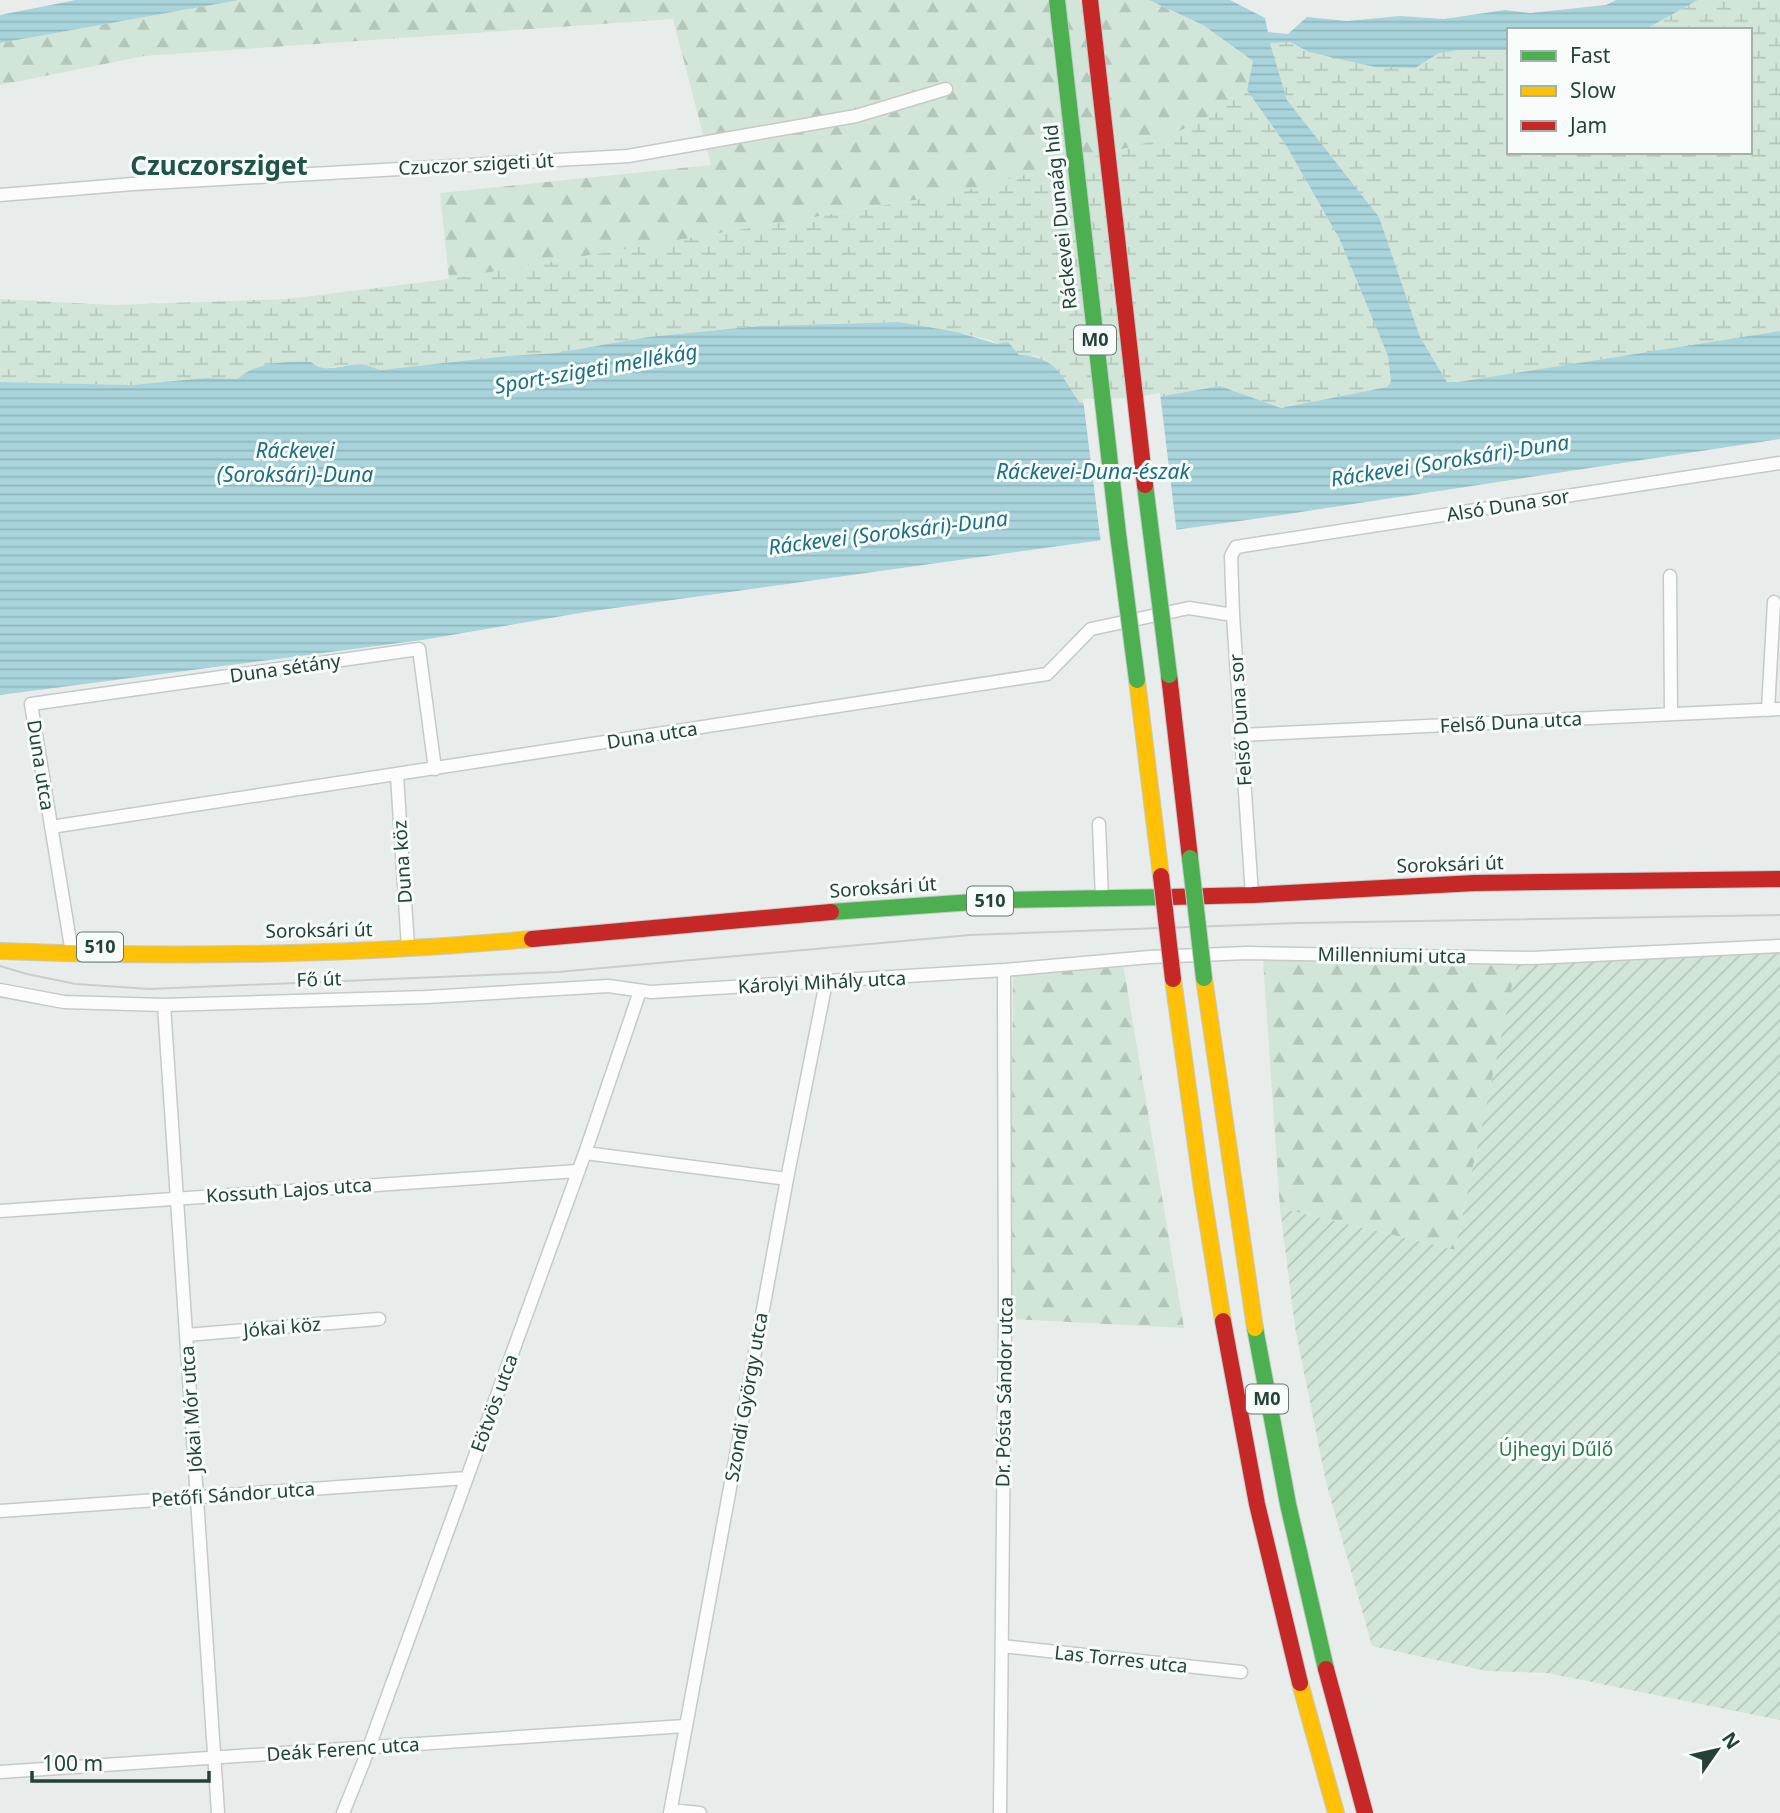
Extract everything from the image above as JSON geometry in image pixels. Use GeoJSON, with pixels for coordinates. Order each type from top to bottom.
{"type":"FeatureCollection","features":[{"type":"Feature","properties":{"kind":"main road","name":"Ráckevei Dunaág híd"},"geometry":{"type":"LineString","coordinates":[[1057,0],[1191,1113],[1244,1430],[1269,1554],[1297,1674],[1336,1813]]}},
{"type":"Feature","properties":{"kind":"main road","name":"M0"},"geometry":{"type":"LineString","coordinates":[[1090,0],[1204,978],[1240,1235],[1271,1422],[1317,1637],[1365,1813]]}},
{"type":"Feature","properties":{"kind":"main road","name":"Soroksári út"},"geometry":{"type":"LineString","coordinates":[[201,952],[328,952],[408,948],[1002,900],[1252,895],[1475,883],[1780,879]]}},
{"type":"Feature","properties":{"kind":"main road","name":"510"},"geometry":{"type":"LineString","coordinates":[[0,943],[201,952]]}},
{"type":"Feature","properties":{"kind":"main road","name":"510"},"geometry":{"type":"LineString","coordinates":[[0,951],[73,954],[201,952]]}},
{"type":"Feature","properties":{"kind":"street","name":"Czuczor szigeti út"},"geometry":{"type":"LineString","coordinates":[[0,195],[133,184],[628,156],[856,116],[946,89]]}},
{"type":"Feature","properties":{"kind":"street","name":"Alsó Duna sor"},"geometry":{"type":"LineString","coordinates":[[1236,547],[1780,463]]}},
{"type":"Feature","properties":{"kind":"street","name":"Felső Duna sor"},"geometry":{"type":"LineString","coordinates":[[1236,547],[1231,556],[1233,615],[1252,895]]}},
{"type":"Feature","properties":{"kind":"street"},"geometry":{"type":"LineString","coordinates":[[1670,576],[1671,714]]}},
{"type":"Feature","properties":{"kind":"street"},"geometry":{"type":"LineString","coordinates":[[1774,602],[1774,709]]}},
{"type":"Feature","properties":{"kind":"street","name":"Duna utca"},"geometry":{"type":"LineString","coordinates":[[51,827],[1047,674],[1091,629],[1189,608],[1233,615]]}},
{"type":"Feature","properties":{"kind":"street","name":"Duna sétány"},"geometry":{"type":"LineString","coordinates":[[31,704],[419,649],[435,769]]}},
{"type":"Feature","properties":{"kind":"street","name":"Duna utca"},"geometry":{"type":"LineString","coordinates":[[31,704],[71,947]]}},
{"type":"Feature","properties":{"kind":"street","name":"Felső Duna utca"},"geometry":{"type":"LineString","coordinates":[[1241,735],[1774,709]]}},
{"type":"Feature","properties":{"kind":"street","name":"Duna köz"},"geometry":{"type":"LineString","coordinates":[[397,775],[408,948]]}},
{"type":"Feature","properties":{"kind":"street"},"geometry":{"type":"LineString","coordinates":[[1100,824],[1102,899]]}},
{"type":"Feature","properties":{"kind":"street","name":"Millenniumi utca"},"geometry":{"type":"LineString","coordinates":[[1004,971],[1150,957],[1247,953],[1532,958],[1780,946]]}},
{"type":"Feature","properties":{"kind":"street","name":"Károlyi Mihály utca"},"geometry":{"type":"LineString","coordinates":[[640,991],[1004,971]]}},
{"type":"Feature","properties":{"kind":"street","name":"Dr. Pósta Sándor utca"},"geometry":{"type":"LineString","coordinates":[[1000,1813],[1005,1326],[1004,971]]}},
{"type":"Feature","properties":{"kind":"street","name":"Szondi György utca"},"geometry":{"type":"LineString","coordinates":[[671,1812],[787,1179],[826,982]]}},
{"type":"Feature","properties":{"kind":"street","name":"Fő út"},"geometry":{"type":"LineString","coordinates":[[0,990],[64,1002],[164,1005],[427,996],[608,986],[640,991]]}},
{"type":"Feature","properties":{"kind":"street","name":"Eötvös utca"},"geometry":{"type":"LineString","coordinates":[[343,1813],[585,1153],[640,991]]}},
{"type":"Feature","properties":{"kind":"street","name":"Jókai Mór utca"},"geometry":{"type":"LineString","coordinates":[[164,1005],[218,1813]]}},
{"type":"Feature","properties":{"kind":"street"},"geometry":{"type":"LineString","coordinates":[[585,1153],[787,1179]]}},
{"type":"Feature","properties":{"kind":"street","name":"Kossuth Lajos utca"},"geometry":{"type":"LineString","coordinates":[[0,1211],[578,1171]]}},
{"type":"Feature","properties":{"kind":"street","name":"Jókai köz"},"geometry":{"type":"LineString","coordinates":[[186,1335],[379,1319]]}},
{"type":"Feature","properties":{"kind":"street","name":"Petőfi Sándor utca"},"geometry":{"type":"LineString","coordinates":[[0,1511],[467,1478]]}},
{"type":"Feature","properties":{"kind":"street","name":"Las Torres utca"},"geometry":{"type":"LineString","coordinates":[[1002,1646],[1241,1672]]}},
{"type":"Feature","properties":{"kind":"street","name":"Deák Ferenc utca"},"geometry":{"type":"LineString","coordinates":[[0,1772],[685,1727]]}},
{"type":"Feature","properties":{"kind":"street"},"geometry":{"type":"LineString","coordinates":[[671,1812],[700,1813]]}},
{"type":"Feature","properties":{"kind":"green space"},"geometry":{"type":"Polygon","coordinates":[[[239,0],[1149,0],[1203,25],[1253,61],[1247,90],[1219,111],[1168,137],[956,193],[449,279],[440,193],[711,165],[673,19],[144,56],[0,85],[0,43],[239,0]]]}},
{"type":"Feature","properties":{"kind":"green space"},"geometry":{"type":"Polygon","coordinates":[[[1698,0],[1780,0],[1780,331],[1459,383],[1447,382],[1420,337],[1379,217],[1287,100],[1270,43],[1290,42],[1309,52],[1415,68],[1439,53],[1459,50],[1507,50],[1507,154],[1752,154],[1752,28],[1648,28],[1698,0]]]}},
{"type":"Feature","properties":{"kind":"green space"},"geometry":{"type":"Polygon","coordinates":[[[1247,90],[1287,147],[1339,238],[1388,356],[1391,382],[1387,387],[1281,408],[1220,386],[1134,401],[1080,403],[1038,356],[1019,356],[990,340],[899,322],[759,326],[648,337],[556,353],[381,370],[345,365],[238,379],[205,378],[132,385],[0,382],[0,299],[113,305],[287,299],[449,279],[956,193],[1168,137],[1219,111],[1247,90]]]}},
{"type":"Feature","properties":{"kind":"green space","name":"Újhegyi Dűlő"},"geometry":{"type":"Polygon","coordinates":[[[1780,951],[1780,1720],[1547,1673],[1487,1671],[1372,1646],[1326,1482],[1295,1327],[1280,1208],[1455,1250],[1517,963],[1780,951]]]}},
{"type":"Feature","properties":{"kind":"green space"},"geometry":{"type":"Polygon","coordinates":[[[1263,960],[1517,963],[1455,1250],[1280,1208],[1263,960]]]}},
{"type":"Feature","properties":{"kind":"green space"},"geometry":{"type":"Polygon","coordinates":[[[1123,964],[1184,1328],[1010,1319],[1013,975],[1123,964]]]}},
{"type":"Feature","properties":{"kind":"water"},"geometry":{"type":"Polygon","coordinates":[[[76,0],[239,0],[0,43],[0,15],[76,0]]]}},
{"type":"Feature","properties":{"kind":"water","name":"Ráckevei-Duna-észak"},"geometry":{"type":"Polygon","coordinates":[[[1149,0],[1230,0],[1265,18],[1268,32],[1288,34],[1307,17],[1347,21],[1400,16],[1444,19],[1505,10],[1530,13],[1606,5],[1616,0],[1698,0],[1648,28],[1507,28],[1507,50],[1459,50],[1439,53],[1415,68],[1375,67],[1309,52],[1290,42],[1270,43],[1287,100],[1379,217],[1420,337],[1447,382],[1780,331],[1780,439],[1261,518],[586,612],[422,640],[0,695],[0,382],[132,385],[205,378],[238,379],[263,366],[292,362],[311,362],[323,368],[365,365],[381,370],[556,353],[648,337],[759,326],[899,322],[957,332],[997,344],[1008,342],[1019,355],[1042,359],[1056,369],[1080,403],[1134,401],[1220,386],[1281,408],[1387,387],[1391,382],[1388,356],[1339,238],[1287,147],[1247,90],[1253,61],[1203,25],[1149,0]]]}},
{"type":"Feature","properties":{"kind":"pier"},"geometry":{"type":"Polygon","coordinates":[[[1160,393],[1177,534],[1101,544],[1083,399],[1134,398],[1160,393]]]}},
{"type":"Feature","properties":{"kind":"tram line"},"geometry":{"type":"LineString","coordinates":[[0,966],[76,984],[149,989],[558,972],[970,935],[1298,923],[1780,915]]}},
{"type":"Feature","properties":{"kind":"traffic: fast"},"geometry":{"type":"LineString","coordinates":[[1057,0],[1137,680]]}},
{"type":"Feature","properties":{"kind":"traffic: fast"},"geometry":{"type":"LineString","coordinates":[[1145,485],[1169,675]]}},
{"type":"Feature","properties":{"kind":"traffic: fast"},"geometry":{"type":"LineString","coordinates":[[1190,858],[1204,978]]}},
{"type":"Feature","properties":{"kind":"traffic: fast"},"geometry":{"type":"LineString","coordinates":[[831,912],[1001,900],[1170,897]]}},
{"type":"Feature","properties":{"kind":"traffic: fast"},"geometry":{"type":"LineString","coordinates":[[1255,1328],[1288,1504],[1326,1669]]}},
{"type":"Feature","properties":{"kind":"traffic: slow"},"geometry":{"type":"LineString","coordinates":[[1137,680],[1161,876]]}},
{"type":"Feature","properties":{"kind":"traffic: slow"},"geometry":{"type":"LineString","coordinates":[[0,951],[266,954],[400,949],[532,939]]}},
{"type":"Feature","properties":{"kind":"traffic: slow"},"geometry":{"type":"LineString","coordinates":[[1204,978],[1255,1328]]}},
{"type":"Feature","properties":{"kind":"traffic: slow"},"geometry":{"type":"LineString","coordinates":[[1173,979],[1223,1321]]}},
{"type":"Feature","properties":{"kind":"traffic: slow"},"geometry":{"type":"LineString","coordinates":[[1300,1683],[1336,1813]]}},
{"type":"Feature","properties":{"kind":"traffic: jam"},"geometry":{"type":"LineString","coordinates":[[1090,0],[1145,485]]}},
{"type":"Feature","properties":{"kind":"traffic: jam"},"geometry":{"type":"LineString","coordinates":[[1169,675],[1190,858]]}},
{"type":"Feature","properties":{"kind":"traffic: jam"},"geometry":{"type":"LineString","coordinates":[[1161,876],[1173,979]]}},
{"type":"Feature","properties":{"kind":"traffic: jam"},"geometry":{"type":"LineString","coordinates":[[1170,897],[1475,883],[1780,879]]}},
{"type":"Feature","properties":{"kind":"traffic: jam"},"geometry":{"type":"LineString","coordinates":[[532,939],[831,912]]}},
{"type":"Feature","properties":{"kind":"traffic: jam"},"geometry":{"type":"LineString","coordinates":[[1223,1321],[1257,1504],[1300,1683]]}},
{"type":"Feature","properties":{"kind":"traffic: jam"},"geometry":{"type":"LineString","coordinates":[[1326,1669],[1365,1813]]}},
{"type":"Feature","properties":{"kind":"district","name":"Czuczorsziget"},"geometry":{"type":"Point","coordinates":[219,166]}},
{"type":"Feature","properties":{"kind":"water label","name":"Sport-szigeti mellékág"},"geometry":{"type":"Point","coordinates":[596,369]}},
{"type":"Feature","properties":{"kind":"water label","name":"Ráckevei (Soroksári)-Duna"},"geometry":{"type":"Point","coordinates":[1450,461]}},
{"type":"Feature","properties":{"kind":"water label","name":"Ráckevei (Soroksári)-Duna"},"geometry":{"type":"Point","coordinates":[295,463]}},
{"type":"Feature","properties":{"kind":"water label","name":"Ráckevei (Soroksári)-Duna"},"geometry":{"type":"Point","coordinates":[888,533]}}]}
